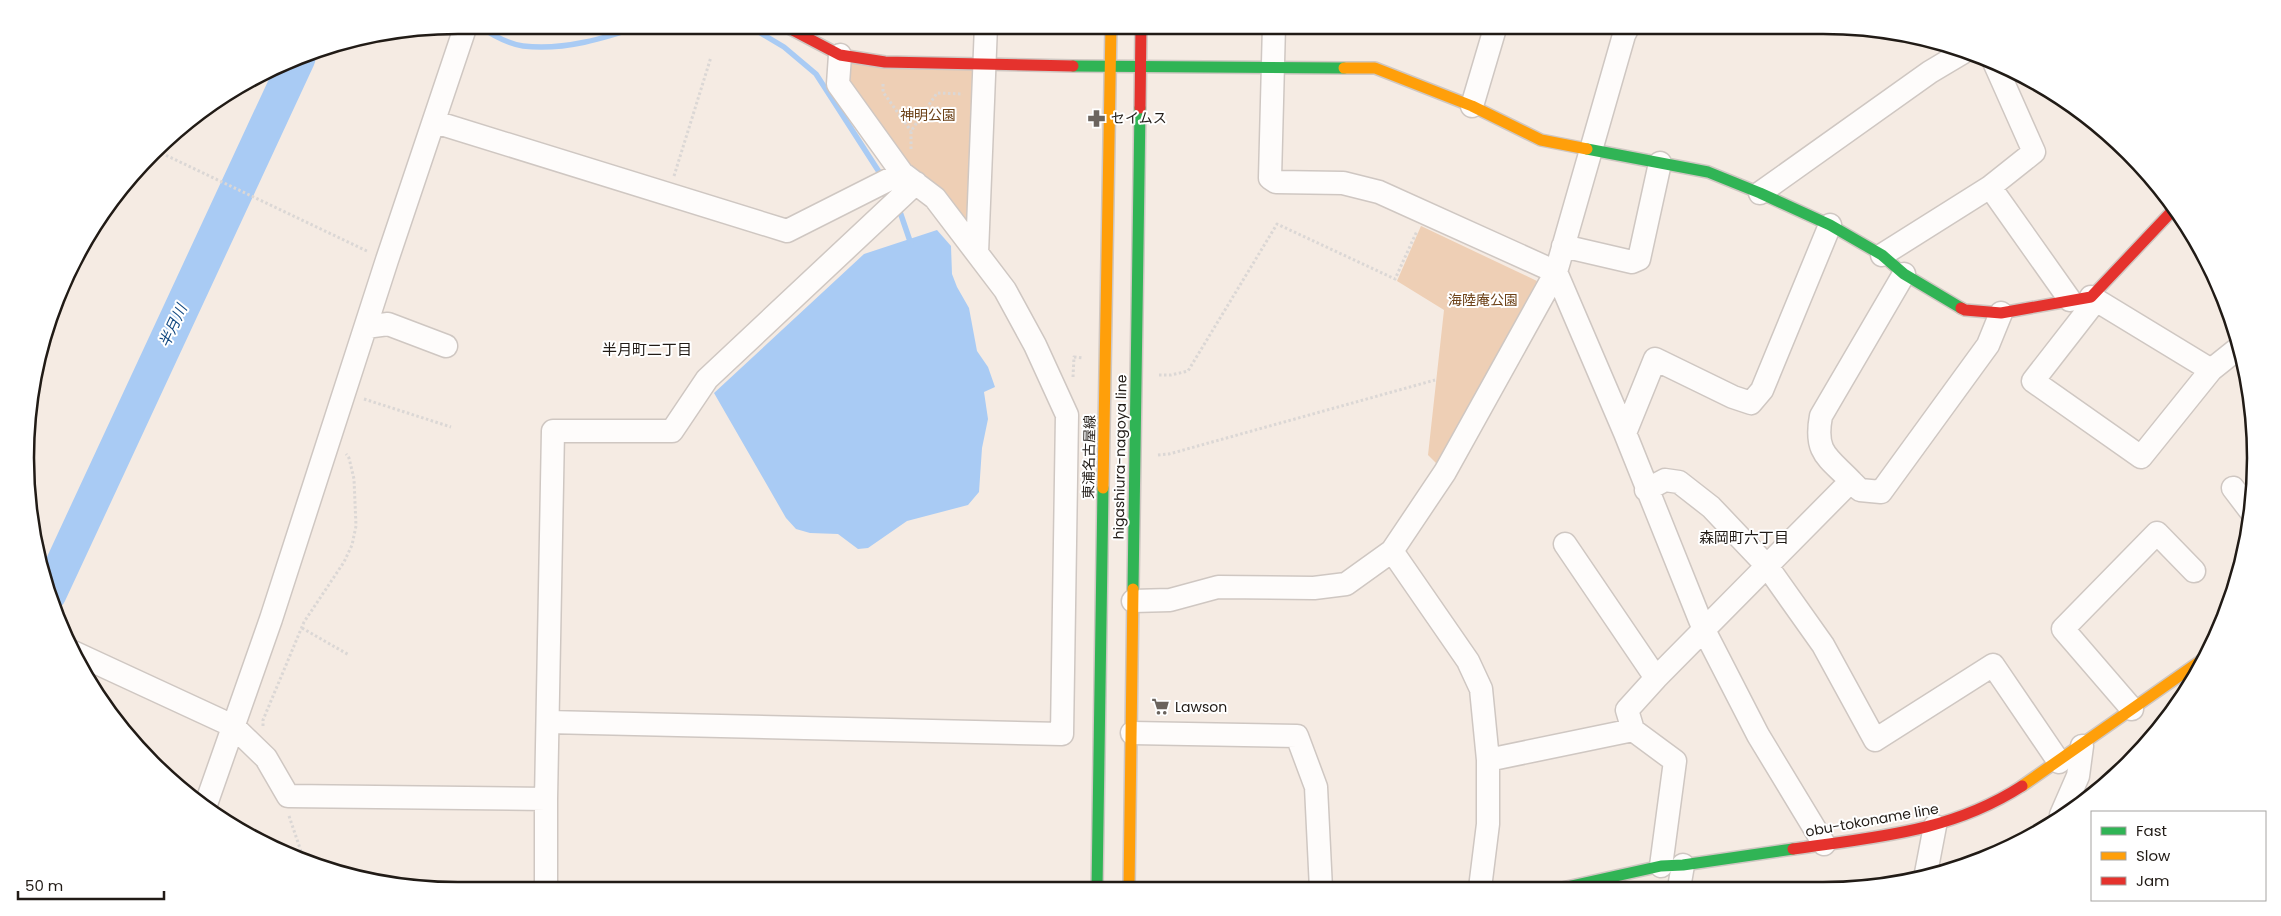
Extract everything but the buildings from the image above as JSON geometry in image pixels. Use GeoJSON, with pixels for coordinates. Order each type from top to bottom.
{"type":"FeatureCollection","features":[{"type":"Feature","properties":{"kind":"main road"},"geometry":{"type":"LineString","coordinates":[[800,34],[840,55],[884,62],[1110,67],[1375,68],[1472,106],[1541,140],[1708,172],[1760,193],[1830,225],[1882,256],[1904,274],[1965,310],[2001,314],[2086,299],[2170,213]]}},
{"type":"Feature","properties":{"kind":"main road","name":"東浦名古屋線"},"geometry":{"type":"LineString","coordinates":[[1097,882],[1111,34]]}},
{"type":"Feature","properties":{"kind":"main road","name":"higashiura-nagoya line"},"geometry":{"type":"LineString","coordinates":[[1129,882],[1141,34]]}},
{"type":"Feature","properties":{"kind":"main road","name":"obu-tokoname line"},"geometry":{"type":"LineString","coordinates":[[1592,882],[1672,866],[1935,826],[1976,812],[2002,799],[2059,762],[2191,668]]}},
{"type":"Feature","properties":{"kind":"street"},"geometry":{"type":"LineString","coordinates":[[207,800],[271,619],[387,260],[463,34]]}},
{"type":"Feature","properties":{"kind":"street"},"geometry":{"type":"LineString","coordinates":[[976,253],[986,34]]}},
{"type":"Feature","properties":{"kind":"street"},"geometry":{"type":"LineString","coordinates":[[1274,34],[1270,178],[1276,182],[1343,183],[1379,192],[1556,272],[1625,432],[1646,490],[1704,630],[1758,735],[1824,844]]}},
{"type":"Feature","properties":{"kind":"street"},"geometry":{"type":"LineString","coordinates":[[1472,106],[1493,34]]}},
{"type":"Feature","properties":{"kind":"street"},"geometry":{"type":"LineString","coordinates":[[1134,601],[1170,600],[1218,588],[1314,588],[1346,584],[1392,551],[1445,472],[1556,272],[1624,34]]}},
{"type":"Feature","properties":{"kind":"street"},"geometry":{"type":"LineString","coordinates":[[548,722],[1062,734],[1067,415],[1035,345],[1005,290],[936,198],[909,178],[838,84],[840,55]]}},
{"type":"Feature","properties":{"kind":"street"},"geometry":{"type":"LineString","coordinates":[[1760,193],[1930,72],[1958,56]]}},
{"type":"Feature","properties":{"kind":"street"},"geometry":{"type":"LineString","coordinates":[[1882,256],[1990,187],[2034,152],[1999,72]]}},
{"type":"Feature","properties":{"kind":"street"},"geometry":{"type":"LineString","coordinates":[[434,122],[787,231],[909,178]]}},
{"type":"Feature","properties":{"kind":"street"},"geometry":{"type":"LineString","coordinates":[[1564,246],[1632,262],[1639,259],[1660,163]]}},
{"type":"Feature","properties":{"kind":"street"},"geometry":{"type":"LineString","coordinates":[[546,882],[553,431],[672,431],[707,379],[909,178]]}},
{"type":"Feature","properties":{"kind":"street"},"geometry":{"type":"LineString","coordinates":[[1990,187],[2086,299],[2210,370]]}},
{"type":"Feature","properties":{"kind":"street"},"geometry":{"type":"LineString","coordinates":[[1625,432],[1655,359],[1733,397],[1751,402],[1762,390],[1830,225]]}},
{"type":"Feature","properties":{"kind":"street"},"geometry":{"type":"LineString","coordinates":[[1904,274],[1821,416],[1818,432],[1821,449],[1860,490],[1881,492],[1988,345],[2001,314]]}},
{"type":"Feature","properties":{"kind":"street"},"geometry":{"type":"LineString","coordinates":[[2086,299],[2033,381],[2141,456],[2210,370],[2234,352]]}},
{"type":"Feature","properties":{"kind":"street"},"geometry":{"type":"LineString","coordinates":[[366,327],[388,324],[446,346]]}},
{"type":"Feature","properties":{"kind":"street"},"geometry":{"type":"LineString","coordinates":[[1646,490],[1665,480],[1679,482],[1711,507],[1767,566],[1823,645],[1875,740],[1993,665],[2059,762]]}},
{"type":"Feature","properties":{"kind":"street"},"geometry":{"type":"LineString","coordinates":[[1677,882],[1672,866],[1676,761],[1633,730],[1627,710],[1656,678],[1852,481]]}},
{"type":"Feature","properties":{"kind":"street"},"geometry":{"type":"LineString","coordinates":[[2232,488],[2245,504]]}},
{"type":"Feature","properties":{"kind":"street"},"geometry":{"type":"LineString","coordinates":[[2132,710],[2062,628],[2157,533],[2194,571]]}},
{"type":"Feature","properties":{"kind":"street"},"geometry":{"type":"LineString","coordinates":[[1565,544],[1656,678]]}},
{"type":"Feature","properties":{"kind":"street"},"geometry":{"type":"LineString","coordinates":[[1392,551],[1468,661],[1481,689],[1488,760],[1488,824],[1481,882]]}},
{"type":"Feature","properties":{"kind":"street"},"geometry":{"type":"LineString","coordinates":[[84,657],[233,726],[266,758],[288,796],[546,799]]}},
{"type":"Feature","properties":{"kind":"street"},"geometry":{"type":"LineString","coordinates":[[1488,760],[1633,730]]}},
{"type":"Feature","properties":{"kind":"street"},"geometry":{"type":"LineString","coordinates":[[1132,733],[1297,736],[1316,787],[1321,882]]}},
{"type":"Feature","properties":{"kind":"street"},"geometry":{"type":"LineString","coordinates":[[2064,807],[2078,776],[2082,746]]}},
{"type":"Feature","properties":{"kind":"street"},"geometry":{"type":"LineString","coordinates":[[1927,869],[1935,826]]}},
{"type":"Feature","properties":{"kind":"path"},"geometry":{"type":"LineString","coordinates":[[663,193],[673,178],[711,57]]}},
{"type":"Feature","properties":{"kind":"path"},"geometry":{"type":"LineString","coordinates":[[884,62],[883,92],[911,132]]}},
{"type":"Feature","properties":{"kind":"path"},"geometry":{"type":"LineString","coordinates":[[917,157],[911,150],[911,132],[937,92],[984,96]]}},
{"type":"Feature","properties":{"kind":"path"},"geometry":{"type":"LineString","coordinates":[[163,153],[387,260]]}},
{"type":"Feature","properties":{"kind":"path"},"geometry":{"type":"LineString","coordinates":[[1136,375],[1171,375],[1188,371],[1277,224],[1395,278],[1425,213]]}},
{"type":"Feature","properties":{"kind":"path"},"geometry":{"type":"LineString","coordinates":[[1135,456],[1169,454],[1435,380]]}},
{"type":"Feature","properties":{"kind":"path"},"geometry":{"type":"LineString","coordinates":[[344,394],[451,427]]}},
{"type":"Feature","properties":{"kind":"path"},"geometry":{"type":"LineString","coordinates":[[262,732],[263,720],[302,628],[344,562],[352,545],[356,526],[354,479],[349,458],[331,434]]}},
{"type":"Feature","properties":{"kind":"path"},"geometry":{"type":"LineString","coordinates":[[302,628],[349,655]]}},
{"type":"Feature","properties":{"kind":"path"},"geometry":{"type":"LineString","coordinates":[[288,796],[289,815],[301,852]]}},
{"type":"Feature","properties":{"kind":"green space","name":"神明公園"},"geometry":{"type":"Polygon","coordinates":[[[840,55],[986,63],[977,253],[838,84],[840,55]]]}},
{"type":"Feature","properties":{"kind":"green space","name":"海陸庵公園"},"geometry":{"type":"Polygon","coordinates":[[[1421,226],[1537,281],[1445,472],[1428,455],[1444,310],[1397,281],[1421,226]]]}},
{"type":"Feature","properties":{"kind":"water"},"geometry":{"type":"Polygon","coordinates":[[[937,230],[951,246],[952,274],[969,308],[977,351],[988,367],[995,387],[984,392],[988,419],[982,448],[979,492],[968,505],[907,521],[868,548],[858,549],[838,534],[810,533],[796,529],[786,518],[714,393],[864,254],[937,230]]]}},
{"type":"Feature","properties":{"kind":"waterway"},"geometry":{"type":"LineString","coordinates":[[491,34],[511,43],[538,47],[569,45],[614,34]]}},
{"type":"Feature","properties":{"kind":"waterway"},"geometry":{"type":"LineString","coordinates":[[762,34],[784,47],[816,74],[883,178]]}},
{"type":"Feature","properties":{"kind":"waterway","name":"半月川"},"geometry":{"type":"LineString","coordinates":[[53,585],[294,67]]}},
{"type":"Feature","properties":{"kind":"waterway"},"geometry":{"type":"LineString","coordinates":[[898,206],[911,244]]}},
{"type":"Feature","properties":{"kind":"traffic: fast"},"geometry":{"type":"LineString","coordinates":[[1073,66],[1344,68]]}},
{"type":"Feature","properties":{"kind":"traffic: fast"},"geometry":{"type":"LineString","coordinates":[[1133,589],[1140,108]]}},
{"type":"Feature","properties":{"kind":"traffic: fast"},"geometry":{"type":"LineString","coordinates":[[1587,149],[1708,172],[1760,193],[1830,225],[1882,255],[1904,274],[1961,308]]}},
{"type":"Feature","properties":{"kind":"traffic: fast"},"geometry":{"type":"LineString","coordinates":[[1097,882],[1103,488]]}},
{"type":"Feature","properties":{"kind":"traffic: fast"},"geometry":{"type":"LineString","coordinates":[[1589,882],[1661,866],[1683,865],[1793,849]]}},
{"type":"Feature","properties":{"kind":"traffic: slow"},"geometry":{"type":"LineString","coordinates":[[1103,488],[1111,34]]}},
{"type":"Feature","properties":{"kind":"traffic: slow"},"geometry":{"type":"LineString","coordinates":[[1344,68],[1375,68],[1472,106],[1541,140],[1587,149]]}},
{"type":"Feature","properties":{"kind":"traffic: slow"},"geometry":{"type":"LineString","coordinates":[[1129,882],[1133,589]]}},
{"type":"Feature","properties":{"kind":"traffic: slow"},"geometry":{"type":"LineString","coordinates":[[2022,786],[2191,667]]}},
{"type":"Feature","properties":{"kind":"traffic: jam"},"geometry":{"type":"LineString","coordinates":[[800,34],[840,55],[885,62],[1073,66]]}},
{"type":"Feature","properties":{"kind":"traffic: jam"},"geometry":{"type":"LineString","coordinates":[[1140,108],[1141,34]]}},
{"type":"Feature","properties":{"kind":"traffic: jam"},"geometry":{"type":"LineString","coordinates":[[1961,308],[2001,313],[2091,297],[2170,213]]}},
{"type":"Feature","properties":{"kind":"traffic: jam"},"geometry":{"type":"LineString","coordinates":[[1793,849],[1883,836],[1940,823],[1968,814],[2022,786]]}},
{"type":"Feature","properties":{"kind":"place","name":"セイムス"},"geometry":{"type":"Point","coordinates":[1097,118]}},
{"type":"Feature","properties":{"kind":"place","name":"Lawson"},"geometry":{"type":"Point","coordinates":[1161,707]}},
{"type":"Feature","properties":{"kind":"district","name":"半月町二丁目"},"geometry":{"type":"Point","coordinates":[647,350]}},
{"type":"Feature","properties":{"kind":"district","name":"森岡町六丁目"},"geometry":{"type":"Point","coordinates":[1744,538]}}]}
